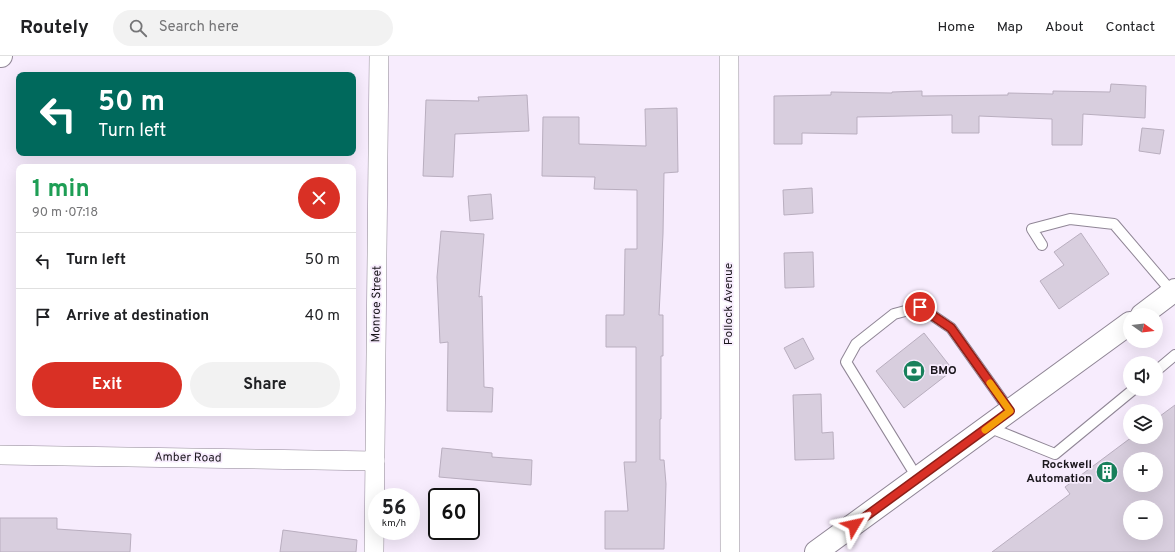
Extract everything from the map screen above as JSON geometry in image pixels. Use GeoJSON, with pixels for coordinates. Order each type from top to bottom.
{"type":"FeatureCollection","features":[{"type":"Feature","properties":{"kind":"main road"},"geometry":{"type":"LineString","coordinates":[[1151,308],[1174,291]]}},
{"type":"Feature","properties":{"kind":"main road"},"geometry":{"type":"LineString","coordinates":[[816,552],[1123,329]]}},
{"type":"Feature","properties":{"kind":"street","name":"Monroe Street"},"geometry":{"type":"LineString","coordinates":[[374,552],[379,56]]}},
{"type":"Feature","properties":{"kind":"street","name":"Pollock Avenue"},"geometry":{"type":"LineString","coordinates":[[729,56],[730,552]]}},
{"type":"Feature","properties":{"kind":"street","name":"Amber Road"},"geometry":{"type":"LineString","coordinates":[[0,455],[375,461]]}},
{"type":"Feature","properties":{"kind":"lane"},"geometry":{"type":"LineString","coordinates":[[1042,245],[1032,229],[1070,219],[1114,224],[1174,291]]}},
{"type":"Feature","properties":{"kind":"lane"},"geometry":{"type":"LineString","coordinates":[[918,479],[846,362],[856,344],[894,314],[920,307],[951,328],[1010,411]]}},
{"type":"Feature","properties":{"kind":"lane"},"geometry":{"type":"LineString","coordinates":[[1163,365],[1175,355]]}},
{"type":"Feature","properties":{"kind":"lane"},"geometry":{"type":"LineString","coordinates":[[988,427],[1055,454],[1125,396]]}},
{"type":"Feature","properties":{"kind":"building"},"geometry":{"type":"Polygon","coordinates":[[[1111,84],[1146,86],[1145,118],[1083,114],[1082,145],[1052,145],[1052,119],[979,116],[979,133],[952,133],[952,115],[857,117],[857,134],[802,133],[802,144],[774,144],[774,96],[831,95],[831,92],[892,93],[922,91],[922,96],[1008,95],[1008,93],[1053,94],[1053,91],[1110,92],[1111,84]]]}},
{"type":"Feature","properties":{"kind":"building"},"geometry":{"type":"Polygon","coordinates":[[[527,95],[529,131],[455,134],[453,177],[423,176],[426,100],[479,101],[478,97],[527,95]]]}},
{"type":"Feature","properties":{"kind":"building"},"geometry":{"type":"Polygon","coordinates":[[[677,108],[678,172],[664,173],[659,315],[663,315],[660,460],[664,460],[666,484],[664,549],[605,549],[605,511],[628,511],[624,462],[636,462],[636,347],[606,347],[606,315],[624,315],[625,249],[637,249],[637,190],[594,189],[595,177],[542,176],[543,117],[579,117],[579,144],[646,146],[645,109],[677,108]]]}},
{"type":"Feature","properties":{"kind":"building"},"geometry":{"type":"Polygon","coordinates":[[[1142,128],[1164,130],[1160,154],[1139,151],[1142,128]]]}},
{"type":"Feature","properties":{"kind":"building"},"geometry":{"type":"Polygon","coordinates":[[[812,188],[813,213],[784,215],[783,190],[812,188]]]}},
{"type":"Feature","properties":{"kind":"building"},"geometry":{"type":"Polygon","coordinates":[[[491,194],[493,219],[470,221],[468,196],[491,194]]]}},
{"type":"Feature","properties":{"kind":"building"},"geometry":{"type":"Polygon","coordinates":[[[441,231],[484,234],[479,297],[482,296],[484,387],[493,388],[492,412],[447,411],[448,342],[440,343],[437,277],[441,231]]]}},
{"type":"Feature","properties":{"kind":"building"},"geometry":{"type":"Polygon","coordinates":[[[1081,233],[1109,274],[1059,309],[1040,281],[1064,265],[1054,252],[1081,233]]]}},
{"type":"Feature","properties":{"kind":"building"},"geometry":{"type":"Polygon","coordinates":[[[813,252],[814,287],[785,288],[784,253],[813,252]]]}},
{"type":"Feature","properties":{"kind":"building","name":"BMO"},"geometry":{"type":"Polygon","coordinates":[[[924,333],[953,370],[904,408],[876,371],[924,333]]]}},
{"type":"Feature","properties":{"kind":"building"},"geometry":{"type":"Polygon","coordinates":[[[803,338],[814,359],[795,369],[784,348],[803,338]]]}},
{"type":"Feature","properties":{"kind":"building"},"geometry":{"type":"Polygon","coordinates":[[[821,394],[822,433],[833,432],[834,459],[795,460],[793,395],[821,394]]]}},
{"type":"Feature","properties":{"kind":"building","name":"Rockwell Automation"},"geometry":{"type":"Polygon","coordinates":[[[1175,405],[1175,552],[992,552],[1070,494],[1065,487],[1123,444],[1163,444],[1163,414],[1175,405]]]}},
{"type":"Feature","properties":{"kind":"building"},"geometry":{"type":"Polygon","coordinates":[[[442,448],[492,453],[492,457],[532,460],[531,485],[439,477],[442,448]]]}},
{"type":"Feature","properties":{"kind":"building"},"geometry":{"type":"Polygon","coordinates":[[[0,518],[57,518],[57,529],[131,534],[130,552],[0,552],[0,518]]]}},
{"type":"Feature","properties":{"kind":"building"},"geometry":{"type":"Polygon","coordinates":[[[283,530],[357,540],[356,552],[280,552],[283,530]]]}},
{"type":"Feature","properties":{"kind":"slow traffic"},"geometry":{"type":"LineString","coordinates":[[985,430],[1010,411],[990,383]]}},
{"type":"Feature","properties":{"kind":"place","name":"BMO"},"geometry":{"type":"Point","coordinates":[914,371]}},
{"type":"Feature","properties":{"kind":"place","name":"Rockwell Automation"},"geometry":{"type":"Point","coordinates":[1107,472]}},
{"type":"Feature","properties":{"kind":"route"},"geometry":{"type":"LineString","coordinates":[[854,525],[1010,411],[951,328],[920,307]]}}]}
